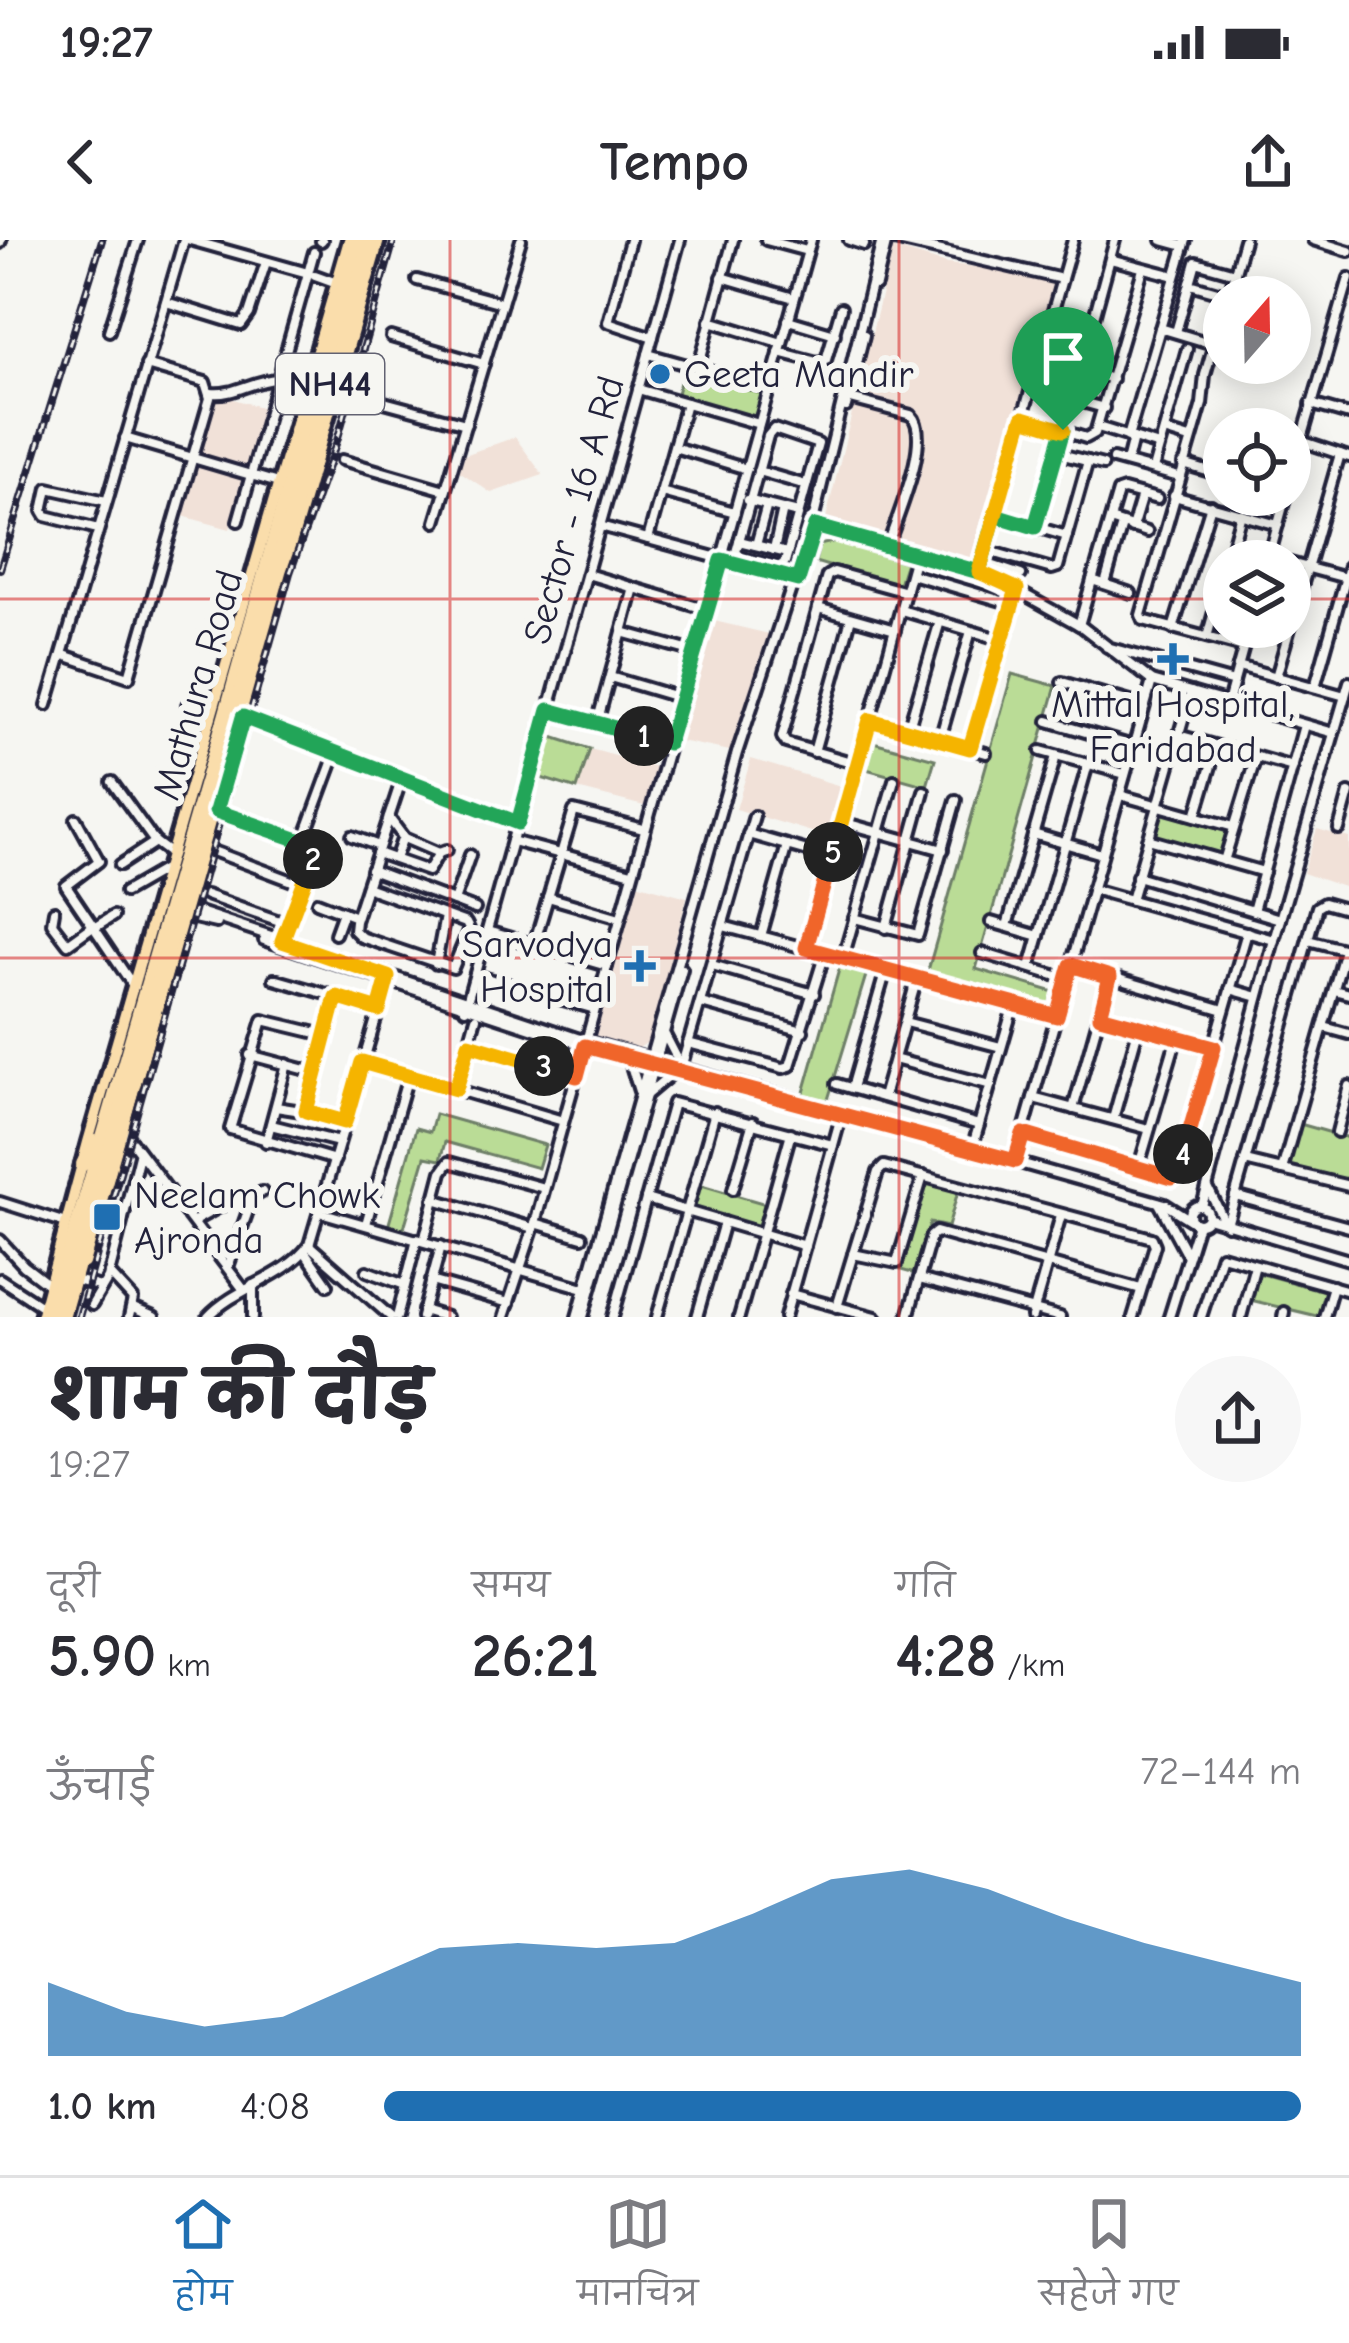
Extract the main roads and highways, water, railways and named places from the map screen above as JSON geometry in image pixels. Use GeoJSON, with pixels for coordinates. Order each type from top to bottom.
{"type":"FeatureCollection","features":[{"type":"Feature","properties":{"kind":"highway","name":"Mathura Road"},"geometry":{"type":"LineString","coordinates":[[45,1314],[100,1146],[258,598],[353,240]]}},
{"type":"Feature","properties":{"kind":"highway","name":"NH44"},"geometry":{"type":"LineString","coordinates":[[284,545],[375,240]]}},
{"type":"Feature","properties":{"kind":"highway","name":"Mathura Road"},"geometry":{"type":"LineString","coordinates":[[67,1316],[284,545]]}},
{"type":"Feature","properties":{"kind":"highway"},"geometry":{"type":"LineString","coordinates":[[279,592],[284,545]]}},
{"type":"Feature","properties":{"kind":"highway"},"geometry":{"type":"LineString","coordinates":[[258,598],[261,548]]}},
{"type":"Feature","properties":{"kind":"highway"},"geometry":{"type":"LineString","coordinates":[[141,1041],[163,994]]}},
{"type":"Feature","properties":{"kind":"highway"},"geometry":{"type":"LineString","coordinates":[[82,1164],[105,1128]]}},
{"type":"Feature","properties":{"kind":"main road"},"geometry":{"type":"LineString","coordinates":[[45,1314],[82,1164],[353,240]]}},
{"type":"Feature","properties":{"kind":"main road"},"geometry":{"type":"LineString","coordinates":[[78,1273],[279,592],[375,240]]}},
{"type":"Feature","properties":{"kind":"railway"},"geometry":{"type":"LineString","coordinates":[[0,569],[102,240]]}},
{"type":"Feature","properties":{"kind":"railway"},"geometry":{"type":"LineString","coordinates":[[79,1317],[290,573],[337,441],[394,240]]}},
{"type":"Feature","properties":{"kind":"place","name":"Geeta Mandir"},"geometry":{"type":"Point","coordinates":[660,374]}},
{"type":"Feature","properties":{"kind":"place","name":"Mittal Hospital, Faridabad"},"geometry":{"type":"Point","coordinates":[1173,659]}},
{"type":"Feature","properties":{"kind":"place","name":"Sarvodya Hospital"},"geometry":{"type":"Point","coordinates":[640,966]}},
{"type":"Feature","properties":{"kind":"place","name":"Neelam Chowk Ajronda"},"geometry":{"type":"Point","coordinates":[107,1217]}}]}
